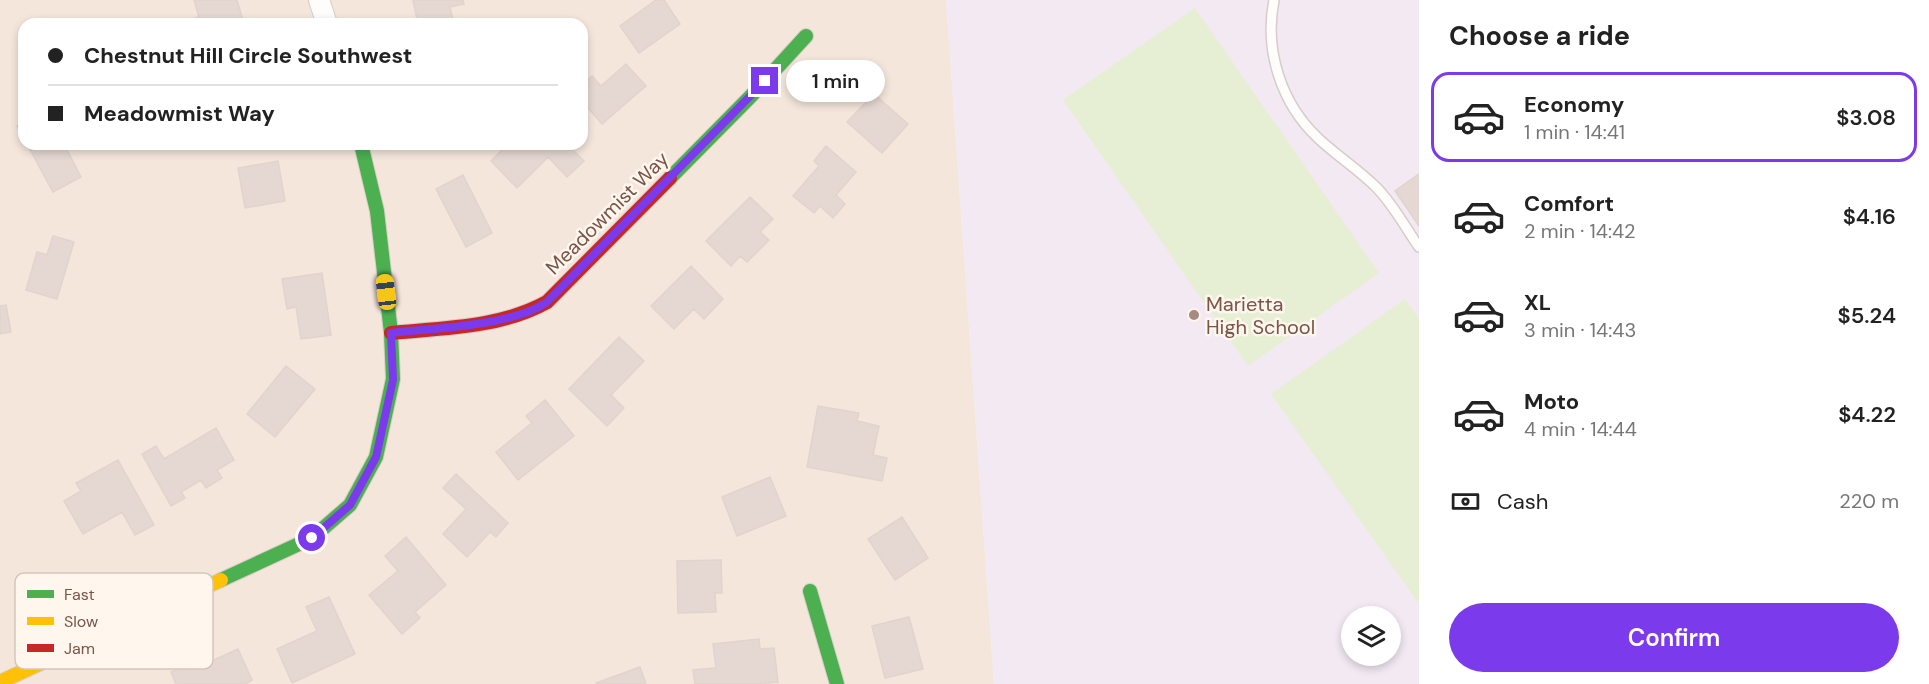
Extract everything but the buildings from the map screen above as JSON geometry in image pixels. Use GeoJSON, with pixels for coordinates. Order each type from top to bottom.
{"type":"FeatureCollection","features":[{"type":"Feature","properties":{"kind":"street"},"geometry":{"type":"LineString","coordinates":[[319,0],[325,18]]}},
{"type":"Feature","properties":{"kind":"street","name":"Meadowmist Way"},"geometry":{"type":"LineString","coordinates":[[391,333],[504,320],[534,311],[547,302],[718,129],[806,36]]}},
{"type":"Feature","properties":{"kind":"street"},"geometry":{"type":"LineString","coordinates":[[213,584],[312,538],[350,505],[376,457],[393,380],[391,333],[377,210],[362,150]]}},
{"type":"Feature","properties":{"kind":"street"},"geometry":{"type":"LineString","coordinates":[[810,591],[837,684]]}},
{"type":"Feature","properties":{"kind":"street"},"geometry":{"type":"LineString","coordinates":[[0,682],[28,669]]}},
{"type":"Feature","properties":{"kind":"lane"},"geometry":{"type":"LineString","coordinates":[[1274,0],[1270,34],[1272,53],[1278,74],[1293,106],[1304,123],[1319,139],[1378,189],[1419,247]]}},
{"type":"Feature","properties":{"kind":"shaded area"},"geometry":{"type":"Polygon","coordinates":[[[0,0],[946,0],[994,684],[0,684],[0,0]]]}},
{"type":"Feature","properties":{"kind":"shaded area","name":"Marietta High School"},"geometry":{"type":"Polygon","coordinates":[[[946,0],[1419,0],[1419,684],[994,684],[946,0]]]}},
{"type":"Feature","properties":{"kind":"green space"},"geometry":{"type":"Polygon","coordinates":[[[1195,8],[1379,273],[1248,366],[1063,100],[1195,8]]]}},
{"type":"Feature","properties":{"kind":"green space"},"geometry":{"type":"Polygon","coordinates":[[[1405,299],[1419,319],[1419,604],[1271,394],[1405,299]]]}},
{"type":"Feature","properties":{"kind":"traffic: fast"},"geometry":{"type":"LineString","coordinates":[[670,178],[806,36]]}},
{"type":"Feature","properties":{"kind":"traffic: fast"},"geometry":{"type":"LineString","coordinates":[[221,580],[312,538],[350,505],[376,457],[393,379],[391,333],[377,211],[362,150]]}},
{"type":"Feature","properties":{"kind":"traffic: fast"},"geometry":{"type":"LineString","coordinates":[[810,591],[837,684]]}},
{"type":"Feature","properties":{"kind":"traffic: slow"},"geometry":{"type":"LineString","coordinates":[[213,584],[221,580]]}},
{"type":"Feature","properties":{"kind":"traffic: slow"},"geometry":{"type":"LineString","coordinates":[[0,682],[28,669]]}},
{"type":"Feature","properties":{"kind":"traffic: jam"},"geometry":{"type":"LineString","coordinates":[[391,333],[491,322],[529,311],[547,302],[670,178]]}},
{"type":"Feature","properties":{"kind":"place","name":"Marietta High School"},"geometry":{"type":"Point","coordinates":[1194,315]}},
{"type":"Feature","properties":{"kind":"route"},"geometry":{"type":"LineString","coordinates":[[312,538],[350,505],[376,457],[393,380],[391,333],[504,320],[534,311],[547,302],[765,81]]}}]}
